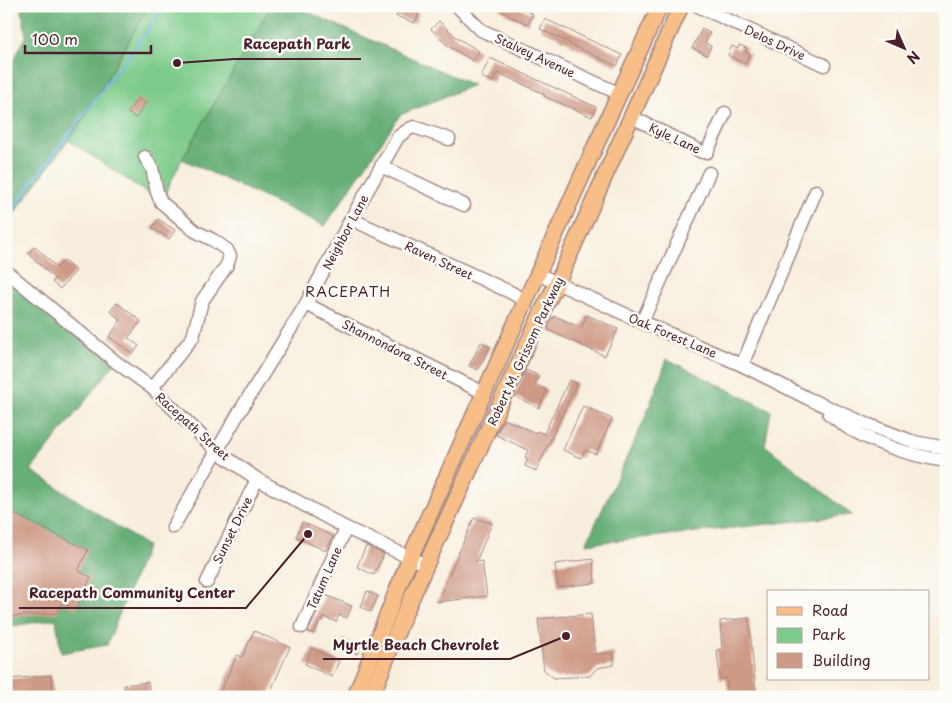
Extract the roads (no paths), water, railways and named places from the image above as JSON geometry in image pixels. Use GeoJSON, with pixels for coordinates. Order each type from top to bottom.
{"type":"FeatureCollection","features":[{"type":"Feature","properties":{"kind":"main road","name":"Robert M. Grissom Parkway"},"geometry":{"type":"LineString","coordinates":[[355,697],[410,558],[660,6]]}},
{"type":"Feature","properties":{"kind":"main road","name":"Robert M. Grissom Parkway"},"geometry":{"type":"LineString","coordinates":[[371,697],[426,565],[557,283],[681,6]]}},
{"type":"Feature","properties":{"kind":"street","name":"Stalvey Avenue"},"geometry":{"type":"LineString","coordinates":[[457,6],[481,30],[620,94]]}},
{"type":"Feature","properties":{"kind":"street","name":"Delos Drive"},"geometry":{"type":"LineString","coordinates":[[698,6],[824,64]]}},
{"type":"Feature","properties":{"kind":"street","name":"Kyle Lane"},"geometry":{"type":"LineString","coordinates":[[632,117],[702,152],[707,152],[725,113]]}},
{"type":"Feature","properties":{"kind":"street","name":"Neighbor Lane"},"geometry":{"type":"LineString","coordinates":[[173,527],[237,416],[306,304],[398,137],[414,127],[449,139]]}},
{"type":"Feature","properties":{"kind":"street"},"geometry":{"type":"LineString","coordinates":[[145,157],[152,168],[161,202],[195,231],[227,250],[230,256],[227,265],[202,301],[193,337],[152,388]]}},
{"type":"Feature","properties":{"kind":"street"},"geometry":{"type":"LineString","coordinates":[[381,166],[464,205]]}},
{"type":"Feature","properties":{"kind":"street"},"geometry":{"type":"LineString","coordinates":[[642,322],[709,173]]}},
{"type":"Feature","properties":{"kind":"street"},"geometry":{"type":"LineString","coordinates":[[742,365],[816,191]]}},
{"type":"Feature","properties":{"kind":"street","name":"Raven Street"},"geometry":{"type":"LineString","coordinates":[[351,220],[526,301]]}},
{"type":"Feature","properties":{"kind":"street","name":"Racepath Street"},"geometry":{"type":"LineString","coordinates":[[6,271],[116,362],[152,388],[217,451],[257,478],[346,528],[426,565]]}},
{"type":"Feature","properties":{"kind":"street","name":"Oak Forest Lane"},"geometry":{"type":"LineString","coordinates":[[538,274],[742,365],[807,398],[864,423],[914,442],[946,448]]}},
{"type":"Feature","properties":{"kind":"street","name":"Shannondora Street"},"geometry":{"type":"LineString","coordinates":[[306,304],[484,393]]}},
{"type":"Feature","properties":{"kind":"street","name":"Oak Forest Lane"},"geometry":{"type":"LineString","coordinates":[[807,398],[851,430],[890,448],[922,457],[946,461]]}},
{"type":"Feature","properties":{"kind":"street","name":"Sunset Drive"},"geometry":{"type":"LineString","coordinates":[[207,582],[257,478]]}},
{"type":"Feature","properties":{"kind":"street","name":"Tatum Lane"},"geometry":{"type":"LineString","coordinates":[[302,628],[346,528]]}},
{"type":"Feature","properties":{"kind":"waterway"},"geometry":{"type":"LineString","coordinates":[[6,217],[166,6]]}},
{"type":"Feature","properties":{"kind":"place","name":"Racepath Park"},"geometry":{"type":"Point","coordinates":[177,63]}},
{"type":"Feature","properties":{"kind":"place","name":"Racepath Community Center"},"geometry":{"type":"Point","coordinates":[308,534]}},
{"type":"Feature","properties":{"kind":"place","name":"Myrtle Beach Chevrolet"},"geometry":{"type":"Point","coordinates":[566,636]}},
{"type":"Feature","properties":{"kind":"district","name":"RACEPATH"},"geometry":{"type":"Point","coordinates":[348,291]}}]}
